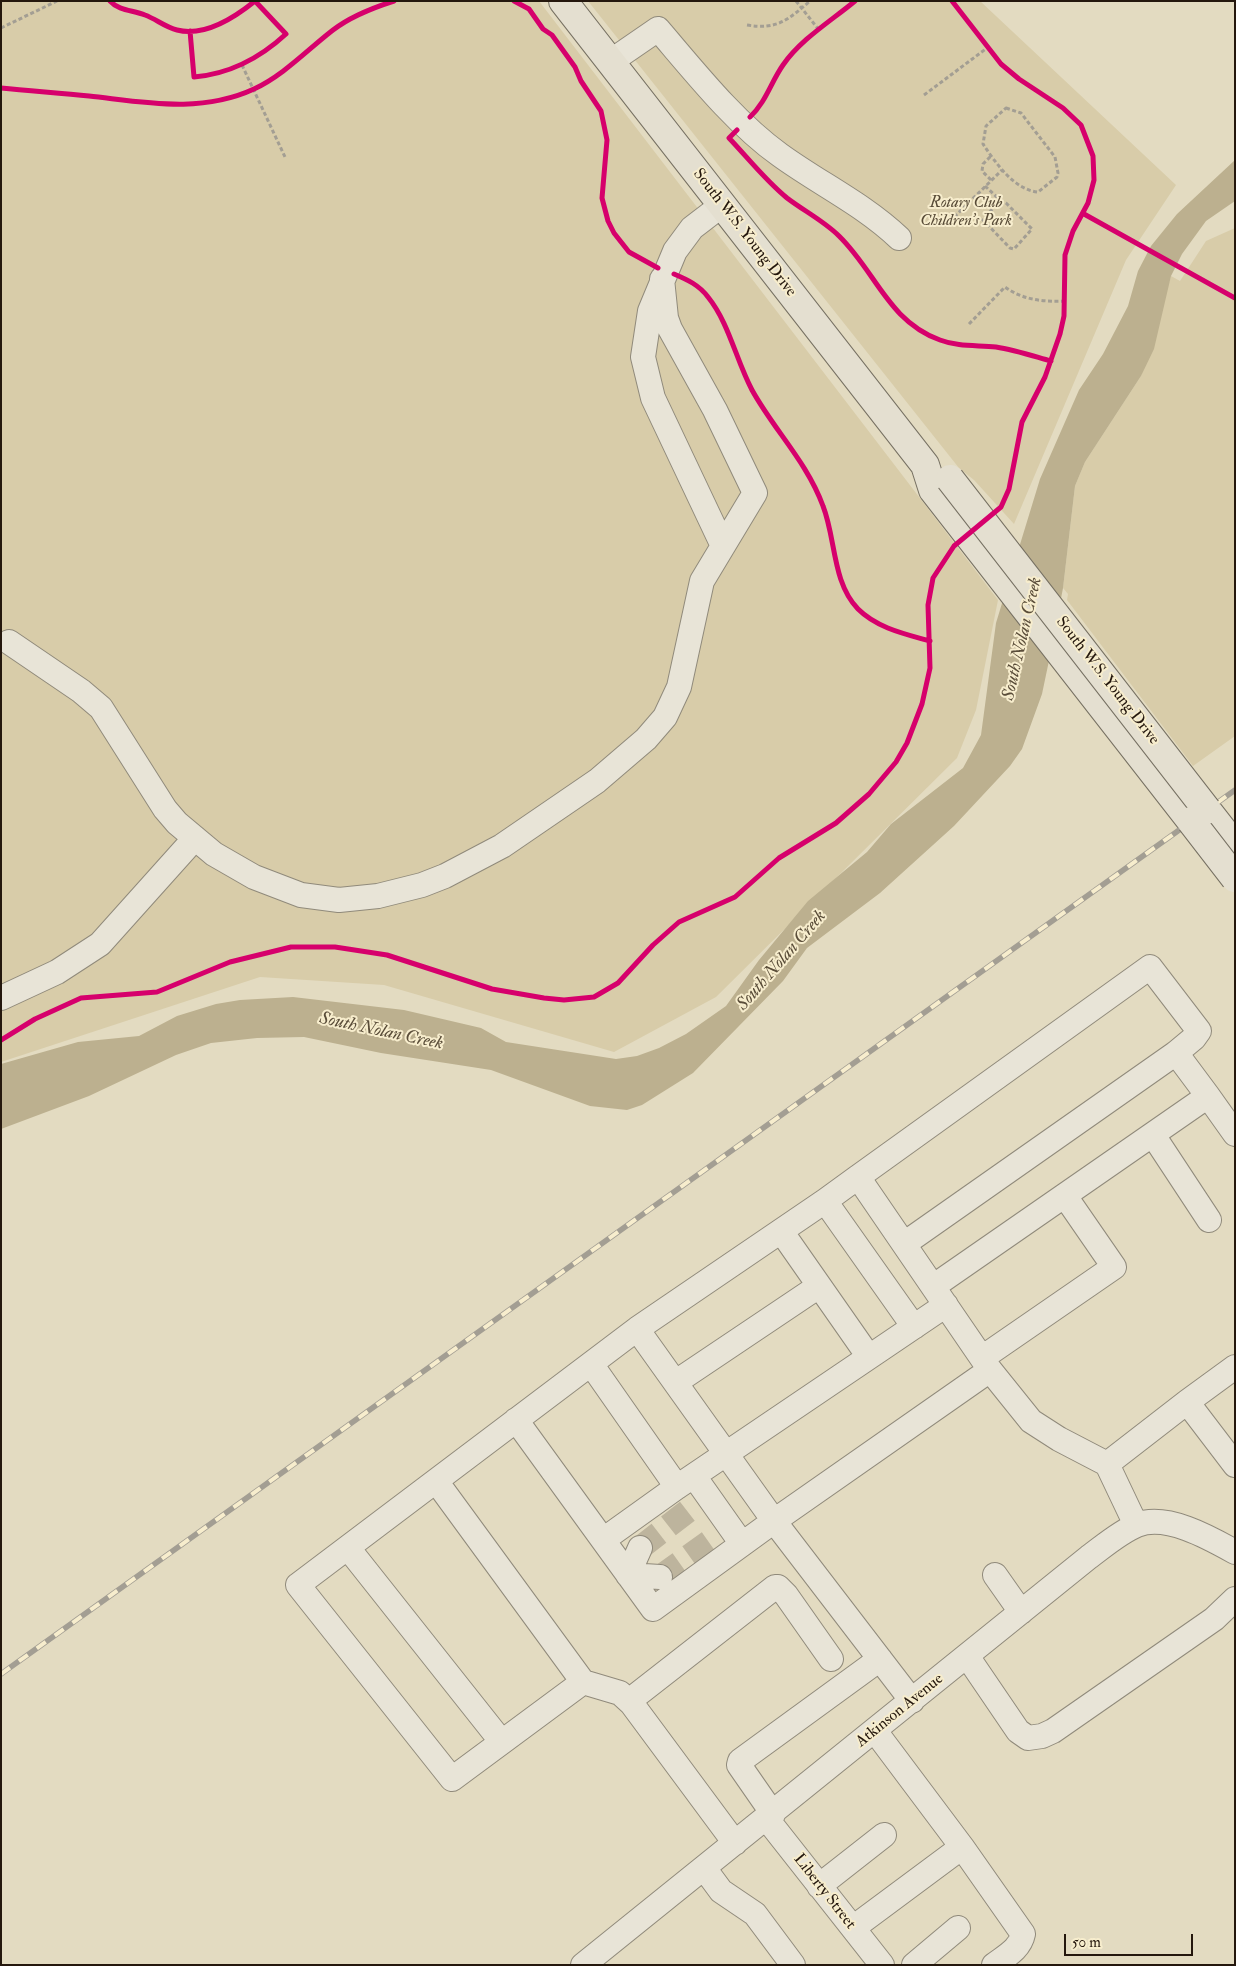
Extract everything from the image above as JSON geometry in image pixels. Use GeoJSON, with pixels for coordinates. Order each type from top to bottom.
{"type":"FeatureCollection","features":[{"type":"Feature","properties":{"kind":"main road","name":"South W.S. Young Drive"},"geometry":{"type":"LineString","coordinates":[[563,1],[1199,816]]}},
{"type":"Feature","properties":{"kind":"main road"},"geometry":{"type":"LineString","coordinates":[[1199,816],[1235,846]]}},
{"type":"Feature","properties":{"kind":"main road"},"geometry":{"type":"LineString","coordinates":[[1199,816],[1235,878]]}},
{"type":"Feature","properties":{"kind":"street"},"geometry":{"type":"LineString","coordinates":[[610,62],[658,29],[724,104],[761,140],[796,166],[869,211],[899,238]]}},
{"type":"Feature","properties":{"kind":"street"},"geometry":{"type":"LineString","coordinates":[[722,205],[692,228],[683,239],[662,279],[646,326],[643,357],[646,377],[653,398],[723,546]]}},
{"type":"Feature","properties":{"kind":"street"},"geometry":{"type":"LineString","coordinates":[[9,642],[81,691],[101,708],[154,795],[177,823],[227,863],[254,877],[301,895],[322,899],[355,899],[401,891],[445,876],[475,861],[535,824],[597,781],[632,752],[656,728],[679,687],[688,654],[700,589],[723,546],[756,493],[715,410],[670,329],[666,318],[662,279]]}},
{"type":"Feature","properties":{"kind":"street"},"geometry":{"type":"LineString","coordinates":[[1,998],[57,972],[100,944],[194,838]]}},
{"type":"Feature","properties":{"kind":"street"},"geometry":{"type":"LineString","coordinates":[[583,1682],[452,1779],[298,1586],[637,1329],[858,1177],[1150,967],[1199,1031],[1194,1038],[1176,1054],[904,1244]]}},
{"type":"Feature","properties":{"kind":"street"},"geometry":{"type":"LineString","coordinates":[[1176,1054],[1235,1134]]}},
{"type":"Feature","properties":{"kind":"street"},"geometry":{"type":"LineString","coordinates":[[603,1540],[686,1481],[914,1327],[940,1296],[1065,1196],[1208,1096]]}},
{"type":"Feature","properties":{"kind":"street"},"geometry":{"type":"LineString","coordinates":[[1153,1135],[1209,1220]]}},
{"type":"Feature","properties":{"kind":"street"},"geometry":{"type":"LineString","coordinates":[[858,1177],[986,1364],[1031,1421],[1059,1439],[1107,1464],[1136,1525]]}},
{"type":"Feature","properties":{"kind":"street"},"geometry":{"type":"LineString","coordinates":[[516,1420],[653,1609],[986,1364],[1114,1267],[1065,1196]]}},
{"type":"Feature","properties":{"kind":"street"},"geometry":{"type":"LineString","coordinates":[[825,1200],[914,1327]]}},
{"type":"Feature","properties":{"kind":"street"},"geometry":{"type":"LineString","coordinates":[[781,1231],[870,1357]]}},
{"type":"Feature","properties":{"kind":"street"},"geometry":{"type":"LineString","coordinates":[[676,1382],[819,1286]]}},
{"type":"Feature","properties":{"kind":"street"},"geometry":{"type":"LineString","coordinates":[[637,1329],[774,1521],[912,1701]]}},
{"type":"Feature","properties":{"kind":"street"},"geometry":{"type":"LineString","coordinates":[[590,1364],[686,1481],[720,1512],[742,1544]]}},
{"type":"Feature","properties":{"kind":"street"},"geometry":{"type":"LineString","coordinates":[[1107,1464],[1235,1367]]}},
{"type":"Feature","properties":{"kind":"street"},"geometry":{"type":"LineString","coordinates":[[1187,1402],[1235,1466]]}},
{"type":"Feature","properties":{"kind":"street"},"geometry":{"type":"LineString","coordinates":[[436,1481],[583,1682],[620,1693],[629,1702],[735,1843]]}},
{"type":"Feature","properties":{"kind":"street"},"geometry":{"type":"LineString","coordinates":[[694,1506],[720,1512]]}},
{"type":"Feature","properties":{"kind":"street"},"geometry":{"type":"LineString","coordinates":[[716,1537],[720,1512]]}},
{"type":"Feature","properties":{"kind":"street","name":"Atkinson Avenue"},"geometry":{"type":"LineString","coordinates":[[583,1965],[1089,1557],[1136,1525],[1160,1521],[1207,1536],[1235,1552]]}},
{"type":"Feature","properties":{"kind":"street"},"geometry":{"type":"LineString","coordinates":[[348,1548],[501,1741]]}},
{"type":"Feature","properties":{"kind":"street"},"geometry":{"type":"LineString","coordinates":[[628,1575],[640,1548]]}},
{"type":"Feature","properties":{"kind":"street"},"geometry":{"type":"LineString","coordinates":[[628,1575],[660,1577]]}},
{"type":"Feature","properties":{"kind":"street"},"geometry":{"type":"LineString","coordinates":[[994,1576],[1021,1612]]}},
{"type":"Feature","properties":{"kind":"street"},"geometry":{"type":"LineString","coordinates":[[629,1702],[775,1587],[786,1595],[831,1659]]}},
{"type":"Feature","properties":{"kind":"street"},"geometry":{"type":"LineString","coordinates":[[967,1656],[1018,1731],[1028,1738],[1042,1736],[1053,1731],[1214,1619],[1235,1599]]}},
{"type":"Feature","properties":{"kind":"street","name":"Liberty Street"},"geometry":{"type":"LineString","coordinates":[[880,1659],[740,1761],[739,1765],[770,1816],[820,1886],[882,1965]]}},
{"type":"Feature","properties":{"kind":"street"},"geometry":{"type":"LineString","coordinates":[[875,1731],[962,1846],[1023,1934],[1022,1942],[994,1965]]}},
{"type":"Feature","properties":{"kind":"street"},"geometry":{"type":"LineString","coordinates":[[820,1886],[884,1835]]}},
{"type":"Feature","properties":{"kind":"street"},"geometry":{"type":"LineString","coordinates":[[853,1928],[962,1846]]}},
{"type":"Feature","properties":{"kind":"street"},"geometry":{"type":"LineString","coordinates":[[704,1868],[721,1891],[755,1914],[793,1965]]}},
{"type":"Feature","properties":{"kind":"street"},"geometry":{"type":"LineString","coordinates":[[914,1965],[958,1928]]}},
{"type":"Feature","properties":{"kind":"path"},"geometry":{"type":"LineString","coordinates":[[1,28],[57,1]]}},
{"type":"Feature","properties":{"kind":"path"},"geometry":{"type":"LineString","coordinates":[[796,1],[819,30]]}},
{"type":"Feature","properties":{"kind":"path"},"geometry":{"type":"LineString","coordinates":[[747,26],[764,28],[775,26],[810,1]]}},
{"type":"Feature","properties":{"kind":"path"},"geometry":{"type":"LineString","coordinates":[[812,36],[826,24]]}},
{"type":"Feature","properties":{"kind":"path"},"geometry":{"type":"LineString","coordinates":[[981,40],[992,53]]}},
{"type":"Feature","properties":{"kind":"path"},"geometry":{"type":"LineString","coordinates":[[924,95],[987,48]]}},
{"type":"Feature","properties":{"kind":"path"},"geometry":{"type":"LineString","coordinates":[[234,68],[248,61]]}},
{"type":"Feature","properties":{"kind":"path"},"geometry":{"type":"LineString","coordinates":[[242,65],[285,157]]}},
{"type":"Feature","properties":{"kind":"path"},"geometry":{"type":"LineString","coordinates":[[244,92],[260,86]]}},
{"type":"Feature","properties":{"kind":"path"},"geometry":{"type":"LineString","coordinates":[[1006,108],[1017,110],[1055,157],[1058,173],[1052,183],[1042,190],[1035,192],[1015,182],[1002,170],[983,144],[986,126],[1006,108]]}},
{"type":"Feature","properties":{"kind":"path"},"geometry":{"type":"LineString","coordinates":[[991,156],[984,164],[982,171],[991,180]]}},
{"type":"Feature","properties":{"kind":"path"},"geometry":{"type":"LineString","coordinates":[[945,226],[1002,170]]}},
{"type":"Feature","properties":{"kind":"path"},"geometry":{"type":"LineString","coordinates":[[985,186],[1006,203],[1032,229],[1014,249],[1010,248],[983,220],[1000,200]]}},
{"type":"Feature","properties":{"kind":"path"},"geometry":{"type":"LineString","coordinates":[[969,324],[1005,287],[1019,295],[1036,300],[1065,301]]}},
{"type":"Feature","properties":{"kind":"path"},"geometry":{"type":"LineString","coordinates":[[1064,293],[1064,309]]}},
{"type":"Feature","properties":{"kind":"green space"},"geometry":{"type":"Polygon","coordinates":[[[1,1],[539,1],[998,600],[976,710],[957,758],[716,997],[614,1052],[384,985],[260,977],[1,1062],[1,1]]]}},
{"type":"Feature","properties":{"kind":"green space","name":"Rotary Club Children's Park"},"geometry":{"type":"Polygon","coordinates":[[[588,1],[980,1],[1176,185],[1126,260],[1014,524],[974,480],[959,468],[588,1]]]}},
{"type":"Feature","properties":{"kind":"green space"},"geometry":{"type":"Polygon","coordinates":[[[1235,228],[1235,736],[1193,766],[1067,600],[1068,594],[1063,588],[1075,486],[1085,462],[1141,376],[1171,276],[1180,281],[1206,241],[1235,228]]]}},
{"type":"Feature","properties":{"kind":"water","name":"South Nolan Creek"},"geometry":{"type":"Polygon","coordinates":[[[1235,160],[1235,201],[1206,221],[1182,254],[1171,276],[1154,349],[1141,376],[1085,462],[1075,486],[1063,588],[1051,651],[1042,694],[1022,749],[1010,766],[954,826],[880,893],[807,948],[783,981],[693,1073],[642,1105],[627,1110],[590,1106],[491,1070],[381,1053],[304,1037],[257,1038],[211,1043],[176,1055],[89,1096],[1,1129],[1,1064],[78,1042],[139,1036],[177,1016],[216,1004],[240,1000],[293,997],[404,1010],[481,1028],[506,1042],[616,1059],[637,1056],[659,1048],[686,1034],[726,1006],[759,960],[808,901],[867,852],[891,824],[963,768],[981,735],[996,623],[1040,479],[1079,390],[1103,354],[1128,306],[1138,271],[1151,246],[1177,214],[1235,160]]]}},
{"type":"Feature","properties":{"kind":"tunnel"},"geometry":{"type":"LineString","coordinates":[[640,1548],[694,1506]]}},
{"type":"Feature","properties":{"kind":"tunnel"},"geometry":{"type":"LineString","coordinates":[[660,1577],[716,1537]]}},
{"type":"Feature","properties":{"kind":"railway"},"geometry":{"type":"LineString","coordinates":[[1,1674],[1235,790]]}},
{"type":"Feature","properties":{"kind":"cycle path"},"geometry":{"type":"LineString","coordinates":[[110,1],[118,7],[145,15],[173,29],[187,31],[198,31],[218,24],[238,14],[255,1],[286,34],[266,50],[244,63],[220,72],[194,77],[190,31]]}},
{"type":"Feature","properties":{"kind":"cycle path"},"geometry":{"type":"LineString","coordinates":[[1,88],[172,104],[193,104],[234,97],[254,89],[275,77],[340,25],[362,13],[394,1]]}},
{"type":"Feature","properties":{"kind":"cycle path"},"geometry":{"type":"LineString","coordinates":[[514,1],[529,9],[543,29],[552,35],[575,67],[581,81],[601,111],[607,140],[602,198],[608,221],[614,233],[629,252],[658,268]]}},
{"type":"Feature","properties":{"kind":"cycle path"},"geometry":{"type":"LineString","coordinates":[[750,117],[760,105],[783,65],[798,47],[855,1]]}},
{"type":"Feature","properties":{"kind":"cycle path"},"geometry":{"type":"LineString","coordinates":[[1,1040],[35,1019],[81,998],[157,992],[230,962],[291,947],[335,947],[387,955],[492,989],[544,998],[564,1000],[594,997],[618,983],[653,945],[679,922],[735,897],[779,858],[836,823],[869,794],[896,762],[907,743],[922,704],[930,668],[928,605],[933,578],[954,546],[1001,507],[1009,489],[1022,422],[1045,377],[1060,334],[1064,316],[1065,255],[1073,231],[1088,203],[1094,180],[1093,156],[1081,125],[1063,108],[1019,79],[1001,64],[952,1]]}},
{"type":"Feature","properties":{"kind":"cycle path"},"geometry":{"type":"LineString","coordinates":[[737,130],[729,138],[779,191],[839,236],[907,321],[922,332],[947,342],[1003,348],[1051,361]]}},
{"type":"Feature","properties":{"kind":"cycle path"},"geometry":{"type":"LineString","coordinates":[[1084,214],[1235,298]]}},
{"type":"Feature","properties":{"kind":"cycle path"},"geometry":{"type":"LineString","coordinates":[[674,274],[697,286],[705,293],[715,307],[727,330],[752,390],[808,475],[823,506],[839,573],[843,586],[850,598],[866,616],[883,626],[930,641]]}}]}
